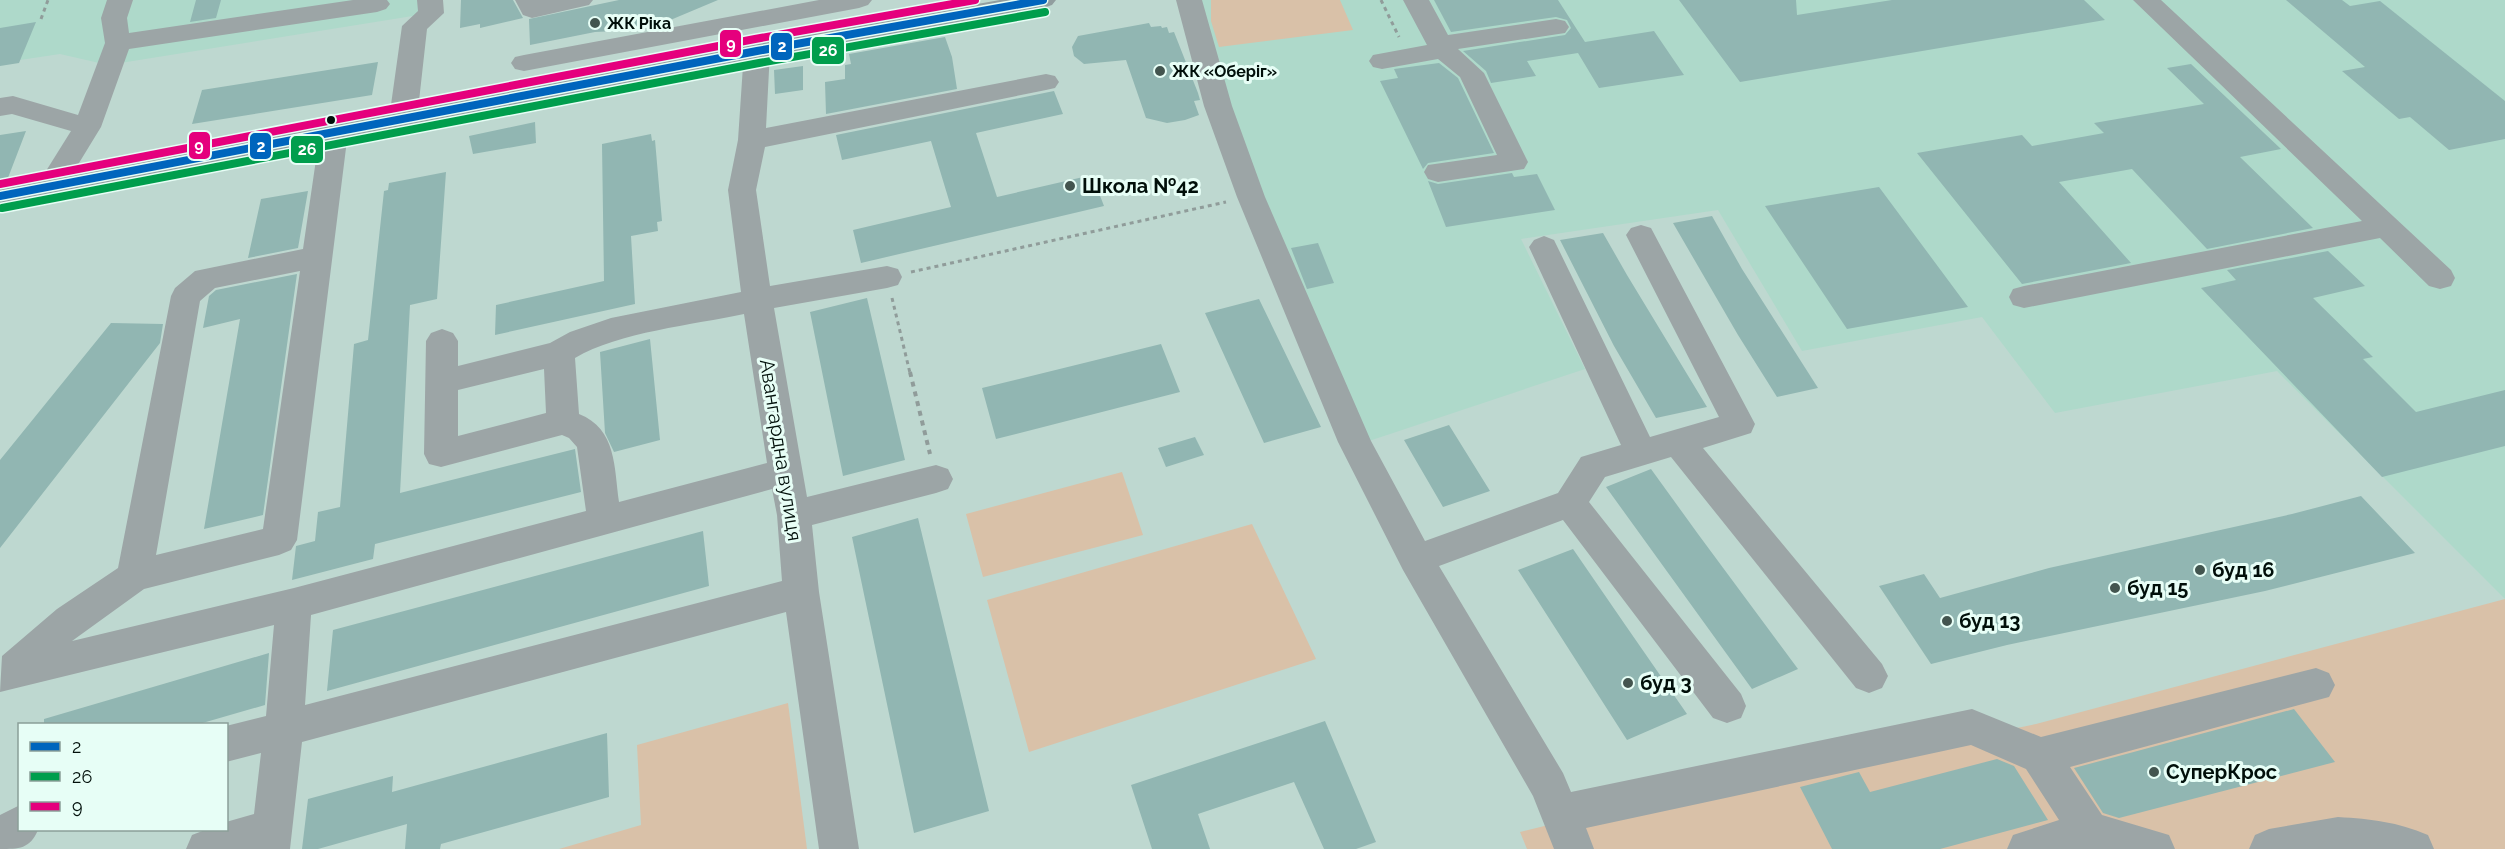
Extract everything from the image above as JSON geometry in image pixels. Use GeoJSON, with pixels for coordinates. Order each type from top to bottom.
{"type":"FeatureCollection","features":[{"type":"Feature","properties":{"kind":"main road"},"geometry":{"type":"LineString","coordinates":[[0,196],[1029,1]]}},
{"type":"Feature","properties":{"kind":"street"},"geometry":{"type":"LineString","coordinates":[[50,187],[87,127],[118,43],[114,18],[120,0]]}},
{"type":"Feature","properties":{"kind":"street"},"geometry":{"type":"LineString","coordinates":[[403,119],[415,26],[431,13],[430,0]]}},
{"type":"Feature","properties":{"kind":"street"},"geometry":{"type":"LineString","coordinates":[[528,0],[528,5],[532,10],[580,0]]}},
{"type":"Feature","properties":{"kind":"street"},"geometry":{"type":"LineString","coordinates":[[524,63],[860,0]]}},
{"type":"Feature","properties":{"kind":"street"},"geometry":{"type":"LineString","coordinates":[[1189,0],[1218,106],[1251,197],[1355,442],[1416,559],[1549,786],[1568,832],[1972,728],[2040,756],[2089,831]]}},
{"type":"Feature","properties":{"kind":"street"},"geometry":{"type":"LineString","coordinates":[[1416,0],[1441,47],[1470,73],[1514,162],[1438,172]]}},
{"type":"Feature","properties":{"kind":"street"},"geometry":{"type":"LineString","coordinates":[[2146,0],[2440,278]]}},
{"type":"Feature","properties":{"kind":"street"},"geometry":{"type":"LineString","coordinates":[[118,43],[376,4]]}},
{"type":"Feature","properties":{"kind":"street"},"geometry":{"type":"LineString","coordinates":[[1382,61],[1441,47],[1556,27]]}},
{"type":"Feature","properties":{"kind":"street","name":"Авангардна вулиця"},"geometry":{"type":"LineString","coordinates":[[757,51],[752,140],[742,190],[785,472],[794,515],[801,592],[839,849]]}},
{"type":"Feature","properties":{"kind":"street"},"geometry":{"type":"LineString","coordinates":[[752,140],[1046,82]]}},
{"type":"Feature","properties":{"kind":"street"},"geometry":{"type":"LineString","coordinates":[[0,107],[13,105],[87,127]]}},
{"type":"Feature","properties":{"kind":"street"},"geometry":{"type":"LineString","coordinates":[[5,674],[70,620],[134,576],[279,540],[334,132]]}},
{"type":"Feature","properties":{"kind":"street"},"geometry":{"type":"LineString","coordinates":[[2024,297],[2386,226]]}},
{"type":"Feature","properties":{"kind":"street"},"geometry":{"type":"LineString","coordinates":[[1416,559],[1570,503],[1593,467],[1739,424],[1641,235]]}},
{"type":"Feature","properties":{"kind":"street"},"geometry":{"type":"LineString","coordinates":[[1544,247],[1641,453]]}},
{"type":"Feature","properties":{"kind":"street"},"geometry":{"type":"LineString","coordinates":[[134,576],[186,296],[206,279],[317,257]]}},
{"type":"Feature","properties":{"kind":"street"},"geometry":{"type":"LineString","coordinates":[[442,382],[560,353],[581,340],[611,330],[887,277]]}},
{"type":"Feature","properties":{"kind":"street"},"geometry":{"type":"LineString","coordinates":[[442,341],[441,454],[563,422],[580,429],[594,443],[605,521]]}},
{"type":"Feature","properties":{"kind":"street"},"geometry":{"type":"LineString","coordinates":[[560,353],[563,422]]}},
{"type":"Feature","properties":{"kind":"street"},"geometry":{"type":"LineString","coordinates":[[1678,442],[1869,676]]}},
{"type":"Feature","properties":{"kind":"street"},"geometry":{"type":"LineString","coordinates":[[5,674],[294,604],[785,472]]}},
{"type":"Feature","properties":{"kind":"street"},"geometry":{"type":"LineString","coordinates":[[794,515],[936,479]]}},
{"type":"Feature","properties":{"kind":"street"},"geometry":{"type":"LineString","coordinates":[[1570,503],[1727,706]]}},
{"type":"Feature","properties":{"kind":"street"},"geometry":{"type":"LineString","coordinates":[[228,743],[801,592]]}},
{"type":"Feature","properties":{"kind":"street"},"geometry":{"type":"LineString","coordinates":[[206,849],[272,838],[294,604]]}},
{"type":"Feature","properties":{"kind":"street"},"geometry":{"type":"LineString","coordinates":[[2040,756],[2316,685]]}},
{"type":"Feature","properties":{"kind":"street"},"geometry":{"type":"LineString","coordinates":[[0,840],[18,826]]}},
{"type":"Feature","properties":{"kind":"street"},"geometry":{"type":"LineString","coordinates":[[2027,849],[2089,831],[2155,849]]}},
{"type":"Feature","properties":{"kind":"street"},"geometry":{"type":"LineString","coordinates":[[2269,849],[2338,837],[2385,840],[2414,849]]}},
{"type":"Feature","properties":{"kind":"path"},"geometry":{"type":"LineString","coordinates":[[41,19],[48,0]]}},
{"type":"Feature","properties":{"kind":"path"},"geometry":{"type":"LineString","coordinates":[[1381,0],[1409,56]]}},
{"type":"Feature","properties":{"kind":"path"},"geometry":{"type":"LineString","coordinates":[[936,479],[887,277],[1114,225],[1251,197]]}},
{"type":"Feature","properties":{"kind":"shaded area"},"geometry":{"type":"Polygon","coordinates":[[[0,0],[425,0],[425,14],[108,65],[60,54],[0,63],[0,0]]]}},
{"type":"Feature","properties":{"kind":"shaded area"},"geometry":{"type":"Polygon","coordinates":[[[1192,0],[2505,0],[2505,599],[2277,371],[2055,413],[1982,317],[1802,351],[1718,210],[1521,239],[1585,369],[1363,443],[1255,205],[1192,0]]]}},
{"type":"Feature","properties":{"kind":"shaded area"},"geometry":{"type":"Polygon","coordinates":[[[1211,0],[1340,0],[1353,30],[1219,47],[1211,21],[1211,0]]]}},
{"type":"Feature","properties":{"kind":"shaded area"},"geometry":{"type":"Polygon","coordinates":[[[1122,472],[1143,535],[983,577],[966,514],[1122,472]]]}},
{"type":"Feature","properties":{"kind":"shaded area"},"geometry":{"type":"Polygon","coordinates":[[[1252,524],[1316,659],[1029,752],[987,600],[1252,524]]]}},
{"type":"Feature","properties":{"kind":"shaded area","name":"СуперКрос"},"geometry":{"type":"Polygon","coordinates":[[[2505,599],[2505,849],[1527,849],[1520,832],[2036,724],[2505,599]]]}},
{"type":"Feature","properties":{"kind":"shaded area"},"geometry":{"type":"Polygon","coordinates":[[[788,703],[807,849],[559,849],[641,825],[637,745],[788,703]]]}},
{"type":"Feature","properties":{"kind":"building"},"geometry":{"type":"Polygon","coordinates":[[[196,0],[221,0],[216,18],[190,22],[196,0]]]}},
{"type":"Feature","properties":{"kind":"building"},"geometry":{"type":"Polygon","coordinates":[[[461,0],[513,0],[523,18],[480,28],[480,24],[460,28],[461,0]]]}},
{"type":"Feature","properties":{"kind":"building","name":"ЖК Ріка"},"geometry":{"type":"Polygon","coordinates":[[[619,0],[718,0],[668,21],[530,45],[529,19],[619,0]]]}},
{"type":"Feature","properties":{"kind":"building"},"geometry":{"type":"Polygon","coordinates":[[[1434,0],[1558,0],[1585,42],[1654,31],[1684,75],[1599,88],[1578,53],[1527,61],[1536,76],[1491,83],[1486,71],[1463,51],[1565,35],[1571,28],[1567,20],[1556,17],[1451,32],[1434,0]]]}},
{"type":"Feature","properties":{"kind":"building"},"geometry":{"type":"Polygon","coordinates":[[[1679,0],[1796,0],[1797,15],[1892,0],[2084,0],[2105,20],[1740,82],[1679,0]]]}},
{"type":"Feature","properties":{"kind":"building"},"geometry":{"type":"Polygon","coordinates":[[[2286,0],[2342,0],[2350,6],[2380,1],[2505,101],[2505,139],[2449,150],[2410,117],[2399,119],[2342,71],[2365,67],[2286,0]]]}},
{"type":"Feature","properties":{"kind":"building"},"geometry":{"type":"Polygon","coordinates":[[[36,22],[19,63],[0,66],[0,28],[36,22]]]}},
{"type":"Feature","properties":{"kind":"building","name":"ЖК «Оберіг»"},"geometry":{"type":"Polygon","coordinates":[[[1149,23],[1151,27],[1167,27],[1169,33],[1174,32],[1198,93],[1200,100],[1194,101],[1199,115],[1167,123],[1146,118],[1126,60],[1084,64],[1074,56],[1072,47],[1078,36],[1149,23]]]}},
{"type":"Feature","properties":{"kind":"building"},"geometry":{"type":"Polygon","coordinates":[[[945,37],[952,57],[957,89],[826,114],[825,82],[845,79],[845,65],[851,64],[849,54],[945,37]]]}},
{"type":"Feature","properties":{"kind":"building"},"geometry":{"type":"Polygon","coordinates":[[[378,62],[372,95],[192,124],[202,90],[378,62]]]}},
{"type":"Feature","properties":{"kind":"building"},"geometry":{"type":"Polygon","coordinates":[[[1439,63],[1458,78],[1494,153],[1428,163],[1423,169],[1380,81],[1398,78],[1394,69],[1439,63]]]}},
{"type":"Feature","properties":{"kind":"building"},"geometry":{"type":"Polygon","coordinates":[[[2191,64],[2281,149],[2240,157],[2313,228],[2207,249],[2132,169],[2059,182],[2131,263],[2022,284],[1917,153],[2022,135],[2032,146],[2104,133],[2094,123],[2204,104],[2167,68],[2191,64]]]}},
{"type":"Feature","properties":{"kind":"building"},"geometry":{"type":"Polygon","coordinates":[[[803,66],[803,90],[775,94],[774,70],[803,66]]]}},
{"type":"Feature","properties":{"kind":"building","name":"Школа №42"},"geometry":{"type":"Polygon","coordinates":[[[1054,91],[1063,114],[976,133],[997,197],[1092,175],[1104,206],[861,263],[853,230],[951,207],[931,141],[842,160],[836,135],[1054,91]]]}},
{"type":"Feature","properties":{"kind":"building"},"geometry":{"type":"Polygon","coordinates":[[[535,122],[536,143],[473,154],[469,136],[535,122]]]}},
{"type":"Feature","properties":{"kind":"building"},"geometry":{"type":"Polygon","coordinates":[[[26,131],[6,183],[0,184],[0,135],[26,131]]]}},
{"type":"Feature","properties":{"kind":"building"},"geometry":{"type":"Polygon","coordinates":[[[651,134],[652,141],[655,140],[662,221],[657,222],[658,231],[631,236],[635,304],[495,335],[496,305],[604,281],[602,144],[651,134]]]}},
{"type":"Feature","properties":{"kind":"building"},"geometry":{"type":"Polygon","coordinates":[[[446,172],[437,299],[410,305],[400,493],[575,449],[581,492],[375,544],[373,559],[292,580],[296,546],[315,541],[318,512],[340,507],[354,344],[368,340],[384,191],[388,190],[389,183],[446,172]]]}},
{"type":"Feature","properties":{"kind":"building"},"geometry":{"type":"Polygon","coordinates":[[[1512,173],[1514,177],[1537,174],[1555,210],[1446,227],[1428,181],[1438,184],[1512,173]]]}},
{"type":"Feature","properties":{"kind":"building"},"geometry":{"type":"Polygon","coordinates":[[[1879,187],[1968,307],[1847,329],[1765,206],[1879,187]]]}},
{"type":"Feature","properties":{"kind":"building"},"geometry":{"type":"Polygon","coordinates":[[[308,191],[298,248],[248,258],[261,199],[308,191]]]}},
{"type":"Feature","properties":{"kind":"building"},"geometry":{"type":"Polygon","coordinates":[[[1712,216],[1742,269],[1818,388],[1777,397],[1738,335],[1673,223],[1712,216]]]}},
{"type":"Feature","properties":{"kind":"building"},"geometry":{"type":"Polygon","coordinates":[[[1603,233],[1707,407],[1656,418],[1614,346],[1560,240],[1603,233]]]}},
{"type":"Feature","properties":{"kind":"building"},"geometry":{"type":"Polygon","coordinates":[[[1318,243],[1334,283],[1307,289],[1291,248],[1318,243]]]}},
{"type":"Feature","properties":{"kind":"building"},"geometry":{"type":"Polygon","coordinates":[[[2328,251],[2365,286],[2313,298],[2373,357],[2363,359],[2416,412],[2505,390],[2505,446],[2382,477],[2201,288],[2236,280],[2227,270],[2328,251]]]}},
{"type":"Feature","properties":{"kind":"building"},"geometry":{"type":"Polygon","coordinates":[[[297,274],[263,515],[204,529],[240,319],[203,328],[209,296],[216,290],[297,274]]]}},
{"type":"Feature","properties":{"kind":"building"},"geometry":{"type":"Polygon","coordinates":[[[867,298],[905,460],[843,476],[810,312],[867,298]]]}},
{"type":"Feature","properties":{"kind":"building"},"geometry":{"type":"Polygon","coordinates":[[[1259,299],[1321,427],[1264,443],[1205,313],[1259,299]]]}},
{"type":"Feature","properties":{"kind":"building"},"geometry":{"type":"Polygon","coordinates":[[[111,323],[163,324],[160,343],[0,548],[0,460],[111,323]]]}},
{"type":"Feature","properties":{"kind":"building"},"geometry":{"type":"Polygon","coordinates":[[[650,339],[660,440],[614,452],[605,433],[600,352],[650,339]]]}},
{"type":"Feature","properties":{"kind":"building"},"geometry":{"type":"Polygon","coordinates":[[[1161,344],[1180,392],[996,439],[982,388],[1161,344]]]}},
{"type":"Feature","properties":{"kind":"building"},"geometry":{"type":"Polygon","coordinates":[[[1449,425],[1490,491],[1443,507],[1404,440],[1449,425]]]}},
{"type":"Feature","properties":{"kind":"building"},"geometry":{"type":"Polygon","coordinates":[[[1195,437],[1204,455],[1166,467],[1158,448],[1195,437]]]}},
{"type":"Feature","properties":{"kind":"building"},"geometry":{"type":"Polygon","coordinates":[[[1651,469],[1798,669],[1752,689],[1606,487],[1651,469]]]}},
{"type":"Feature","properties":{"kind":"building"},"geometry":{"type":"Polygon","coordinates":[[[2361,496],[2415,553],[2265,591],[2007,645],[1931,664],[1879,586],[1924,574],[1940,598],[2049,568],[2292,514],[2361,496]]]}},
{"type":"Feature","properties":{"kind":"building"},"geometry":{"type":"Polygon","coordinates":[[[918,518],[989,811],[914,833],[852,537],[918,518]]]}},
{"type":"Feature","properties":{"kind":"building"},"geometry":{"type":"Polygon","coordinates":[[[703,531],[709,586],[327,691],[333,630],[703,531]]]}},
{"type":"Feature","properties":{"kind":"building"},"geometry":{"type":"Polygon","coordinates":[[[1573,549],[1687,714],[1627,740],[1518,570],[1573,549]]]}},
{"type":"Feature","properties":{"kind":"building"},"geometry":{"type":"Polygon","coordinates":[[[269,653],[265,705],[202,723],[44,723],[44,719],[269,653]]]}},
{"type":"Feature","properties":{"kind":"building"},"geometry":{"type":"Polygon","coordinates":[[[2294,709],[2335,762],[2119,818],[2103,813],[2074,768],[2294,709]]]}},
{"type":"Feature","properties":{"kind":"building"},"geometry":{"type":"Polygon","coordinates":[[[1325,721],[1376,842],[1356,849],[1324,849],[1294,782],[1198,814],[1210,849],[1152,849],[1131,785],[1325,721]]]}},
{"type":"Feature","properties":{"kind":"building"},"geometry":{"type":"Polygon","coordinates":[[[607,733],[609,797],[441,844],[440,849],[405,849],[407,824],[318,849],[302,849],[308,799],[393,776],[392,792],[607,733]]]}},
{"type":"Feature","properties":{"kind":"building"},"geometry":{"type":"Polygon","coordinates":[[[1997,759],[2014,766],[2048,820],[1940,849],[1832,849],[1800,787],[1859,772],[1870,792],[1997,759]]]}},
{"type":"Feature","properties":{"kind":"transit line","name":"9"},"geometry":{"type":"LineString","coordinates":[[0,184],[755,39],[975,0]]}},
{"type":"Feature","properties":{"kind":"transit line","name":"2"},"geometry":{"type":"LineString","coordinates":[[0,196],[757,51],[1043,0]]}},
{"type":"Feature","properties":{"kind":"transit line","name":"26"},"geometry":{"type":"LineString","coordinates":[[2,208],[759,63],[1045,12]]}},
{"type":"Feature","properties":{"kind":"place","name":"ЖК Ріка"},"geometry":{"type":"Point","coordinates":[595,23]}},
{"type":"Feature","properties":{"kind":"place","name":"ЖК «Оберіг»"},"geometry":{"type":"Point","coordinates":[1160,71]}},
{"type":"Feature","properties":{"kind":"place","name":"Школа №42"},"geometry":{"type":"Point","coordinates":[1070,186]}},
{"type":"Feature","properties":{"kind":"place","name":"буд 16"},"geometry":{"type":"Point","coordinates":[2200,570]}},
{"type":"Feature","properties":{"kind":"place","name":"буд 15"},"geometry":{"type":"Point","coordinates":[2115,588]}},
{"type":"Feature","properties":{"kind":"place","name":"буд 13"},"geometry":{"type":"Point","coordinates":[1947,621]}},
{"type":"Feature","properties":{"kind":"place","name":"буд 3"},"geometry":{"type":"Point","coordinates":[1628,683]}},
{"type":"Feature","properties":{"kind":"place","name":"СуперКрос"},"geometry":{"type":"Point","coordinates":[2154,772]}}]}
